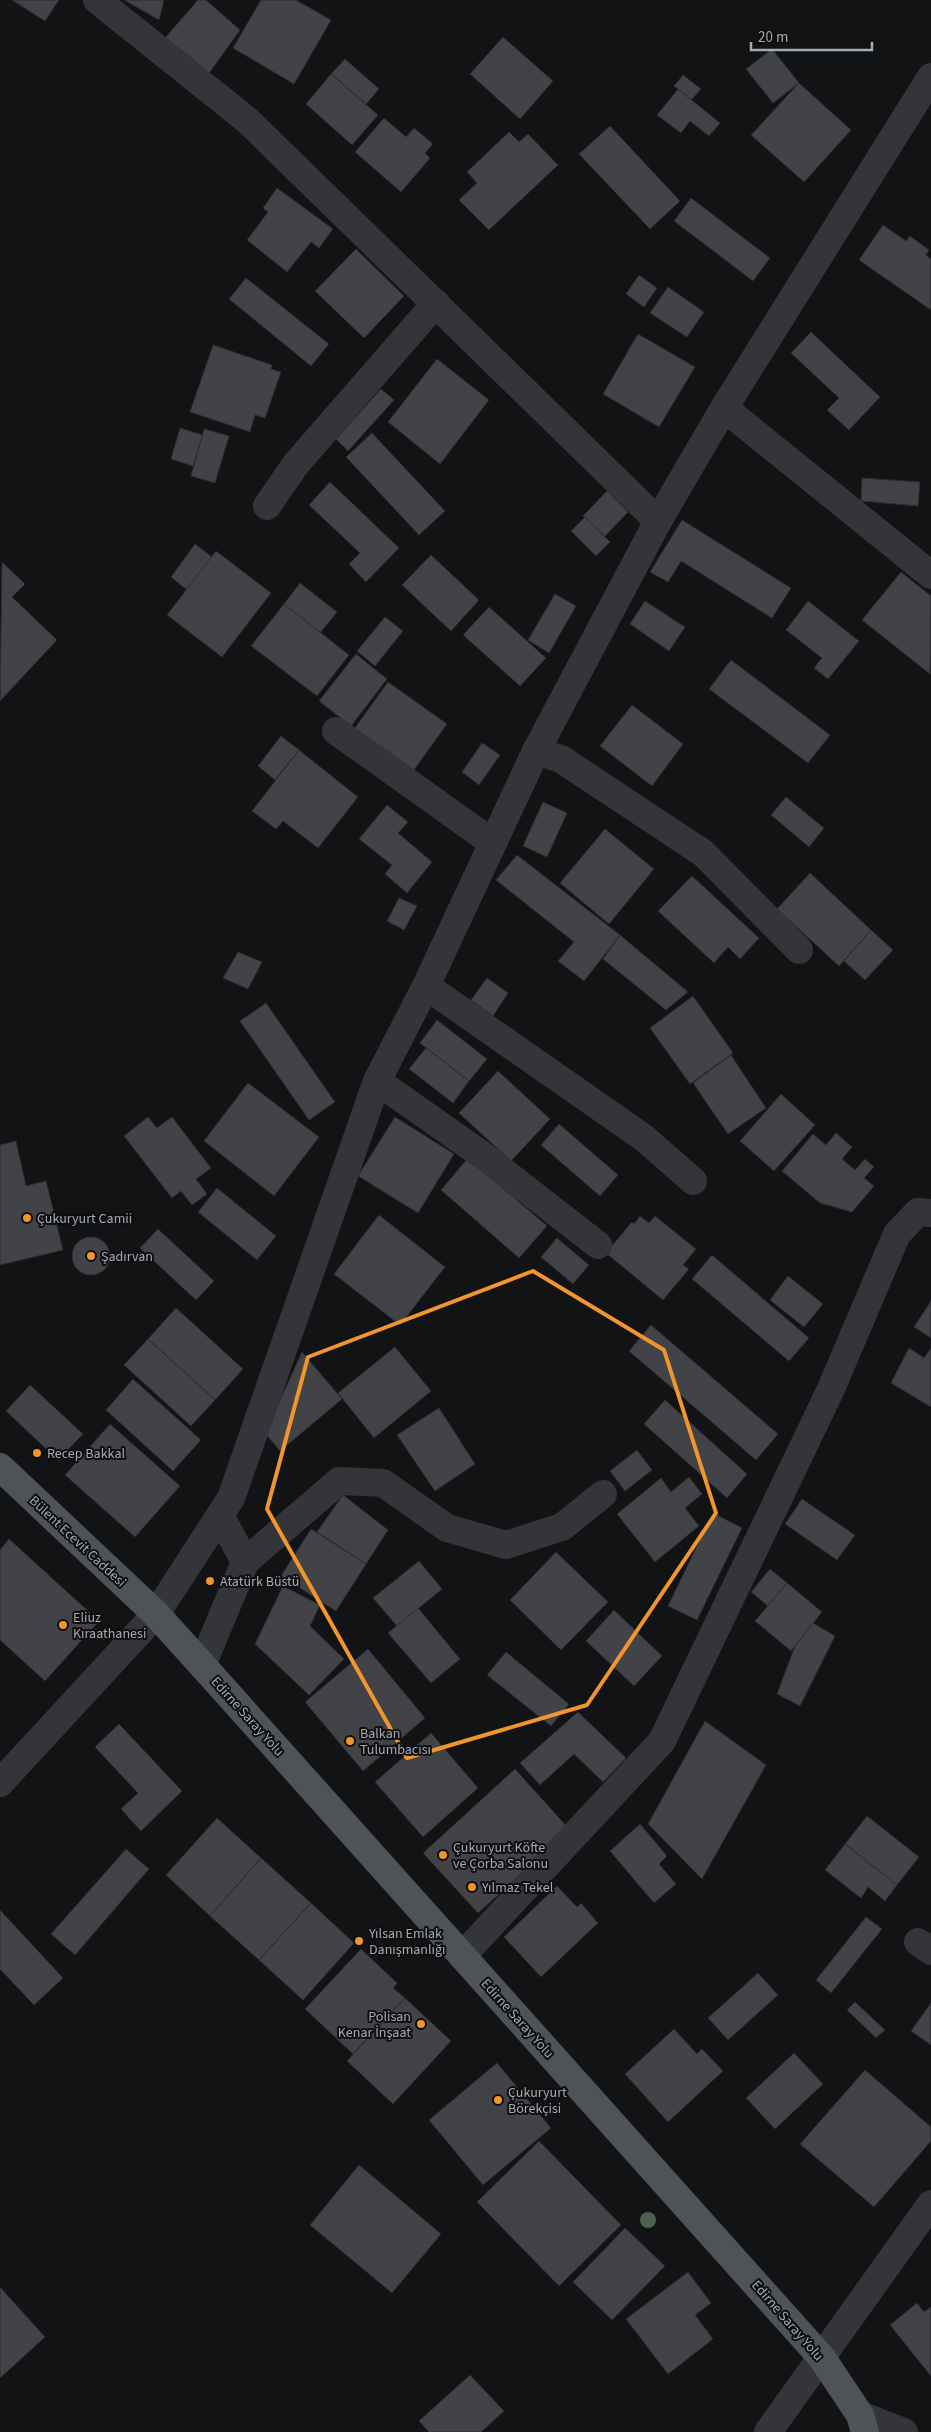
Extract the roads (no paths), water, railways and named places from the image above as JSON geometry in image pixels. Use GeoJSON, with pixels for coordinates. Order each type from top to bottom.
{"type":"FeatureCollection","features":[{"type":"Feature","properties":{"kind":"main road","name":"Bülent Ecevit Caddesi"},"geometry":{"type":"LineString","coordinates":[[0,1468],[156,1614]]}},
{"type":"Feature","properties":{"kind":"main road","name":"Edirne Saray Yolu"},"geometry":{"type":"LineString","coordinates":[[156,1614],[822,2358],[863,2423]]}},
{"type":"Feature","properties":{"kind":"street"},"geometry":{"type":"LineString","coordinates":[[97,0],[247,120],[658,521]]}},
{"type":"Feature","properties":{"kind":"street"},"geometry":{"type":"LineString","coordinates":[[0,1783],[156,1614],[231,1498],[377,1081],[426,986],[536,752],[658,521],[724,408],[931,77]]}},
{"type":"Feature","properties":{"kind":"street"},"geometry":{"type":"LineString","coordinates":[[267,506],[296,464],[436,303]]}},
{"type":"Feature","properties":{"kind":"street"},"geometry":{"type":"LineString","coordinates":[[724,408],[931,574]]}},
{"type":"Feature","properties":{"kind":"street"},"geometry":{"type":"LineString","coordinates":[[336,731],[492,843]]}},
{"type":"Feature","properties":{"kind":"street"},"geometry":{"type":"LineString","coordinates":[[536,752],[560,760],[703,853],[800,950]]}},
{"type":"Feature","properties":{"kind":"street"},"geometry":{"type":"LineString","coordinates":[[426,986],[644,1138],[693,1181]]}},
{"type":"Feature","properties":{"kind":"street"},"geometry":{"type":"LineString","coordinates":[[377,1081],[485,1157],[598,1244]]}},
{"type":"Feature","properties":{"kind":"street"},"geometry":{"type":"LineString","coordinates":[[462,1956],[662,1741],[830,1390],[898,1234],[918,1212],[931,1213]]}},
{"type":"Feature","properties":{"kind":"street"},"geometry":{"type":"LineString","coordinates":[[202,1665],[245,1562],[338,1481],[383,1483],[447,1528],[506,1545],[562,1527],[603,1494]]}},
{"type":"Feature","properties":{"kind":"street"},"geometry":{"type":"LineString","coordinates":[[220,1515],[245,1562]]}},
{"type":"Feature","properties":{"kind":"street"},"geometry":{"type":"LineString","coordinates":[[768,2432],[931,2204]]}},
{"type":"Feature","properties":{"kind":"street"},"geometry":{"type":"LineString","coordinates":[[863,2423],[904,2432]]}},
{"type":"Feature","properties":{"kind":"place","name":"Çukuryurt Camii"},"geometry":{"type":"Point","coordinates":[27,1218]}},
{"type":"Feature","properties":{"kind":"place","name":"Şadırvan"},"geometry":{"type":"Point","coordinates":[91,1256]}},
{"type":"Feature","properties":{"kind":"place","name":"Recep Bakkal"},"geometry":{"type":"Point","coordinates":[37,1453]}},
{"type":"Feature","properties":{"kind":"place","name":"Atatürk Büstü"},"geometry":{"type":"Point","coordinates":[210,1581]}},
{"type":"Feature","properties":{"kind":"place","name":"Eliuz Kıraathanesi"},"geometry":{"type":"Point","coordinates":[63,1625]}},
{"type":"Feature","properties":{"kind":"place","name":"Balkan Tulumbacısı"},"geometry":{"type":"Point","coordinates":[350,1741]}},
{"type":"Feature","properties":{"kind":"place","name":"Çukuryurt Köfte ve Çorba Salonu"},"geometry":{"type":"Point","coordinates":[443,1855]}},
{"type":"Feature","properties":{"kind":"place","name":"Yılmaz Tekel"},"geometry":{"type":"Point","coordinates":[472,1887]}},
{"type":"Feature","properties":{"kind":"place","name":"Yılsan Emlak Danışmanlığı"},"geometry":{"type":"Point","coordinates":[359,1941]}},
{"type":"Feature","properties":{"kind":"place","name":"Polisan Kenar İnşaat"},"geometry":{"type":"Point","coordinates":[421,2024]}},
{"type":"Feature","properties":{"kind":"place","name":"Çukuryurt Börekçisi"},"geometry":{"type":"Point","coordinates":[498,2100]}}]}
